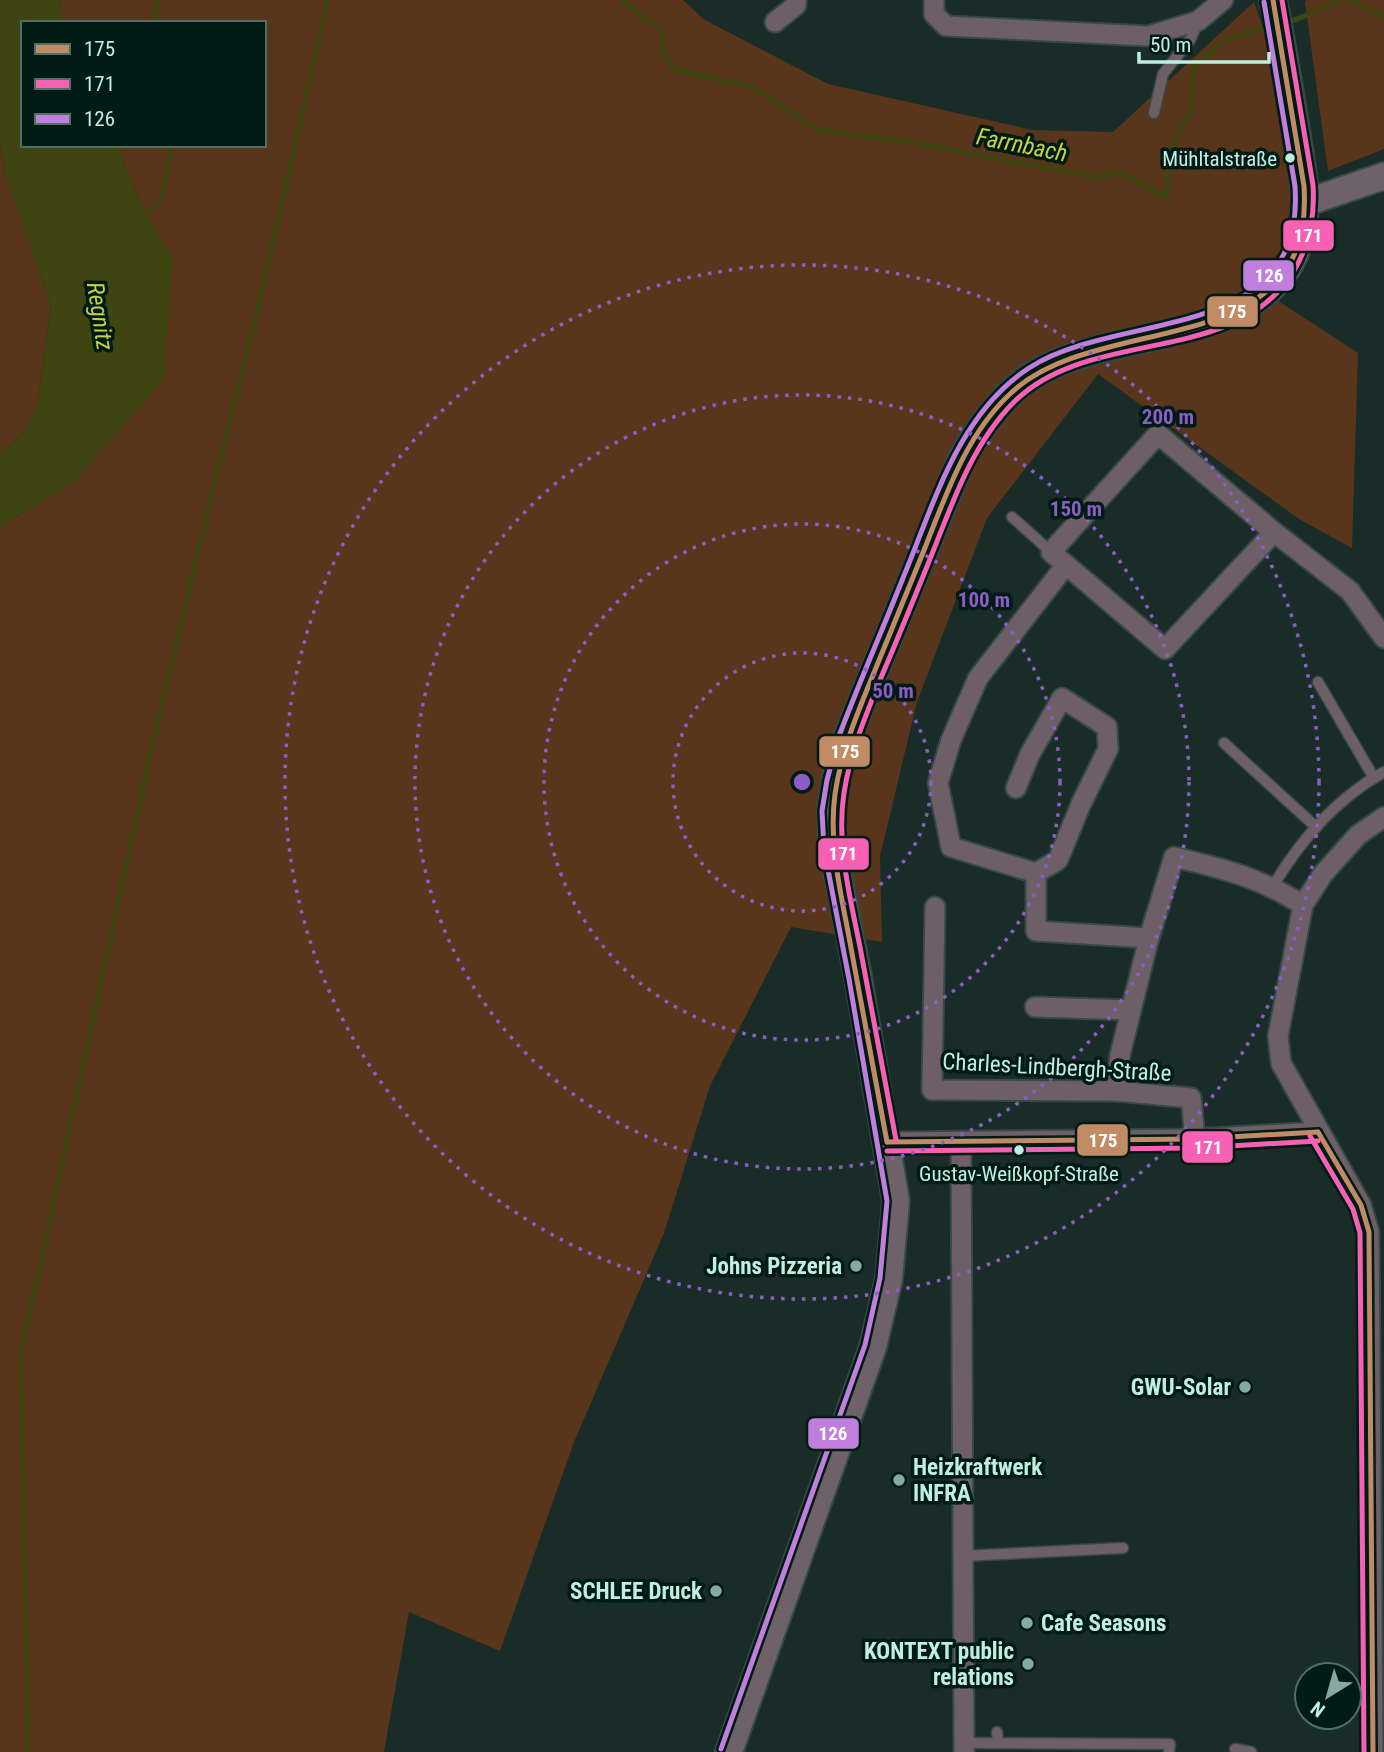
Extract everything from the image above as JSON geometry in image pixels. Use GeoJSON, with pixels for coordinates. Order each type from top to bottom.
{"type":"FeatureCollection","features":[{"type":"Feature","properties":{"kind":"street"},"geometry":{"type":"LineString","coordinates":[[775,22],[796,5],[796,0]]}},
{"type":"Feature","properties":{"kind":"street"},"geometry":{"type":"LineString","coordinates":[[934,0],[934,14],[946,26],[1148,36],[1198,21],[1223,0]]}},
{"type":"Feature","properties":{"kind":"street"},"geometry":{"type":"LineString","coordinates":[[729,1752],[873,1347],[889,1279],[896,1201],[833,849],[831,812],[835,782],[847,738],[963,456],[987,417],[1017,387],[1048,366],[1076,355],[1193,328],[1245,307],[1276,283],[1292,262],[1298,245],[1305,203],[1277,15]]}},
{"type":"Feature","properties":{"kind":"street"},"geometry":{"type":"LineString","coordinates":[[1305,203],[1384,176]]}},
{"type":"Feature","properties":{"kind":"street"},"geometry":{"type":"LineString","coordinates":[[1274,532],[1165,649],[1051,552],[1158,434],[1274,532],[1350,591],[1384,638]]}},
{"type":"Feature","properties":{"kind":"street"},"geometry":{"type":"LineString","coordinates":[[1016,788],[1030,754],[1062,698],[1107,727],[1108,749],[1058,860],[1037,873],[951,847],[938,783],[951,740],[978,678],[1066,565]]}},
{"type":"Feature","properties":{"kind":"street"},"geometry":{"type":"LineString","coordinates":[[1373,1752],[1369,1232],[1361,1205],[1281,1063],[1278,1036],[1303,905],[1323,874],[1357,835],[1384,817]]}},
{"type":"Feature","properties":{"kind":"street"},"geometry":{"type":"LineString","coordinates":[[1116,1091],[1131,1010],[1149,938],[1174,857],[1229,870],[1273,886],[1303,905]]}},
{"type":"Feature","properties":{"kind":"street"},"geometry":{"type":"LineString","coordinates":[[1037,873],[1036,931],[1149,938]]}},
{"type":"Feature","properties":{"kind":"street","name":"Charles-Lindbergh-Straße"},"geometry":{"type":"LineString","coordinates":[[935,908],[932,1090],[1116,1091],[1191,1098],[1195,1139]]}},
{"type":"Feature","properties":{"kind":"street"},"geometry":{"type":"LineString","coordinates":[[1035,1007],[1131,1010]]}},
{"type":"Feature","properties":{"kind":"street"},"geometry":{"type":"LineString","coordinates":[[887,1142],[1195,1139],[1318,1132]]}},
{"type":"Feature","properties":{"kind":"street"},"geometry":{"type":"LineString","coordinates":[[961,1142],[964,1747]]}},
{"type":"Feature","properties":{"kind":"lane"},"geometry":{"type":"LineString","coordinates":[[1154,113],[1163,74],[1190,40],[1198,21]]}},
{"type":"Feature","properties":{"kind":"lane"},"geometry":{"type":"LineString","coordinates":[[1012,517],[1051,552]]}},
{"type":"Feature","properties":{"kind":"lane"},"geometry":{"type":"LineString","coordinates":[[1318,682],[1374,778]]}},
{"type":"Feature","properties":{"kind":"lane"},"geometry":{"type":"LineString","coordinates":[[1224,743],[1315,827]]}},
{"type":"Feature","properties":{"kind":"lane"},"geometry":{"type":"LineString","coordinates":[[1273,886],[1289,859],[1315,827],[1384,772]]}},
{"type":"Feature","properties":{"kind":"lane"},"geometry":{"type":"LineString","coordinates":[[962,1556],[1123,1548]]}},
{"type":"Feature","properties":{"kind":"lane"},"geometry":{"type":"LineString","coordinates":[[997,1732],[998,1743]]}},
{"type":"Feature","properties":{"kind":"lane"},"geometry":{"type":"LineString","coordinates":[[964,1747],[998,1743],[1170,1744],[1170,1752]]}},
{"type":"Feature","properties":{"kind":"lane"},"geometry":{"type":"LineString","coordinates":[[1235,1749],[1251,1752]]}},
{"type":"Feature","properties":{"kind":"shaded area"},"geometry":{"type":"Polygon","coordinates":[[[60,0],[683,0],[703,19],[828,84],[1032,130],[1113,132],[1254,2],[1264,31],[1291,196],[1285,244],[1254,285],[1358,353],[1352,548],[1299,519],[1098,374],[987,518],[917,702],[880,856],[882,942],[791,927],[710,1086],[664,1233],[574,1442],[500,1651],[409,1612],[384,1752],[0,1752],[0,527],[76,480],[173,259],[146,215],[117,147],[266,147],[266,21],[63,21],[60,0]]]}},
{"type":"Feature","properties":{"kind":"shaded area"},"geometry":{"type":"Polygon","coordinates":[[[1384,0],[1384,149],[1328,171],[1305,2],[1384,0]]]}},
{"type":"Feature","properties":{"kind":"shaded area"},"geometry":{"type":"Polygon","coordinates":[[[0,144],[5,172],[51,307],[37,408],[21,436],[0,453],[0,144]]]}},
{"type":"Feature","properties":{"kind":"water","name":"Regnitz"},"geometry":{"type":"Polygon","coordinates":[[[0,0],[60,0],[63,21],[21,21],[21,147],[117,147],[146,215],[173,259],[164,379],[76,480],[0,527],[0,453],[21,436],[37,408],[51,307],[5,172],[0,144],[0,0]]]}},
{"type":"Feature","properties":{"kind":"waterway","name":"Farrnbach"},"geometry":{"type":"LineString","coordinates":[[153,21],[157,0]]}},
{"type":"Feature","properties":{"kind":"waterway"},"geometry":{"type":"LineString","coordinates":[[28,1752],[21,1354],[150,756],[256,317],[328,0]]}},
{"type":"Feature","properties":{"kind":"waterway","name":"Farrnbach"},"geometry":{"type":"LineString","coordinates":[[621,0],[663,32],[662,54],[674,69],[754,88],[818,130],[910,142],[1095,177],[1121,173],[1166,198],[1170,150],[1192,108],[1193,68],[1224,40],[1271,26]]}},
{"type":"Feature","properties":{"kind":"waterway","name":"Farrnbach"},"geometry":{"type":"LineString","coordinates":[[1284,23],[1339,0]]}},
{"type":"Feature","properties":{"kind":"waterway"},"geometry":{"type":"LineString","coordinates":[[1350,0],[1384,17]]}},
{"type":"Feature","properties":{"kind":"waterway","name":"Farrnbach"},"geometry":{"type":"LineString","coordinates":[[140,219],[162,199],[172,147]]}},
{"type":"Feature","properties":{"kind":"transit line","name":"175"},"geometry":{"type":"LineString","coordinates":[[887,1142],[840,891],[833,833],[835,794],[850,733],[945,496],[979,430],[994,411],[1011,393],[1050,367],[1096,351],[1195,326],[1240,308],[1276,282],[1299,243],[1304,186],[1273,0]]}},
{"type":"Feature","properties":{"kind":"transit line","name":"171"},"geometry":{"type":"LineString","coordinates":[[896,1140],[848,890],[843,851],[844,793],[859,735],[962,481],[985,439],[1014,402],[1045,379],[1081,363],[1199,335],[1236,322],[1268,301],[1294,271],[1304,251],[1310,229],[1313,185],[1282,0]]}},
{"type":"Feature","properties":{"kind":"transit line","name":"126"},"geometry":{"type":"LineString","coordinates":[[721,1749],[865,1345],[880,1278],[887,1201],[824,849],[822,811],[839,736],[951,462],[966,435],[1004,387],[1029,368],[1067,350],[1200,315],[1240,298],[1271,274],[1290,237],[1295,186],[1264,2]]}},
{"type":"Feature","properties":{"kind":"transit line","name":"175"},"geometry":{"type":"LineString","coordinates":[[1318,1132],[1361,1205],[1369,1232],[1373,1752]]}},
{"type":"Feature","properties":{"kind":"transit line","name":"175"},"geometry":{"type":"LineString","coordinates":[[887,1142],[1195,1139],[1318,1132]]}},
{"type":"Feature","properties":{"kind":"transit line","name":"171"},"geometry":{"type":"LineString","coordinates":[[1310,1136],[1353,1209],[1360,1233],[1364,1752]]}},
{"type":"Feature","properties":{"kind":"transit line","name":"171"},"geometry":{"type":"LineString","coordinates":[[887,1151],[1195,1148],[1318,1141]]}},
{"type":"Feature","properties":{"kind":"place","name":"Mühltalstraße"},"geometry":{"type":"Point","coordinates":[1290,158]}},
{"type":"Feature","properties":{"kind":"place","name":"Gustav-Weißkopf-Straße"},"geometry":{"type":"Point","coordinates":[1019,1150]}},
{"type":"Feature","properties":{"kind":"place","name":"Johns Pizzeria"},"geometry":{"type":"Point","coordinates":[856,1266]}},
{"type":"Feature","properties":{"kind":"place","name":"GWU-Solar"},"geometry":{"type":"Point","coordinates":[1245,1387]}},
{"type":"Feature","properties":{"kind":"place","name":"Heizkraftwerk INFRA"},"geometry":{"type":"Point","coordinates":[899,1480]}},
{"type":"Feature","properties":{"kind":"place","name":"SCHLEE Druck"},"geometry":{"type":"Point","coordinates":[716,1591]}},
{"type":"Feature","properties":{"kind":"place","name":"Cafe Seasons"},"geometry":{"type":"Point","coordinates":[1027,1623]}},
{"type":"Feature","properties":{"kind":"place","name":"KONTEXT public relations"},"geometry":{"type":"Point","coordinates":[1028,1664]}}]}
